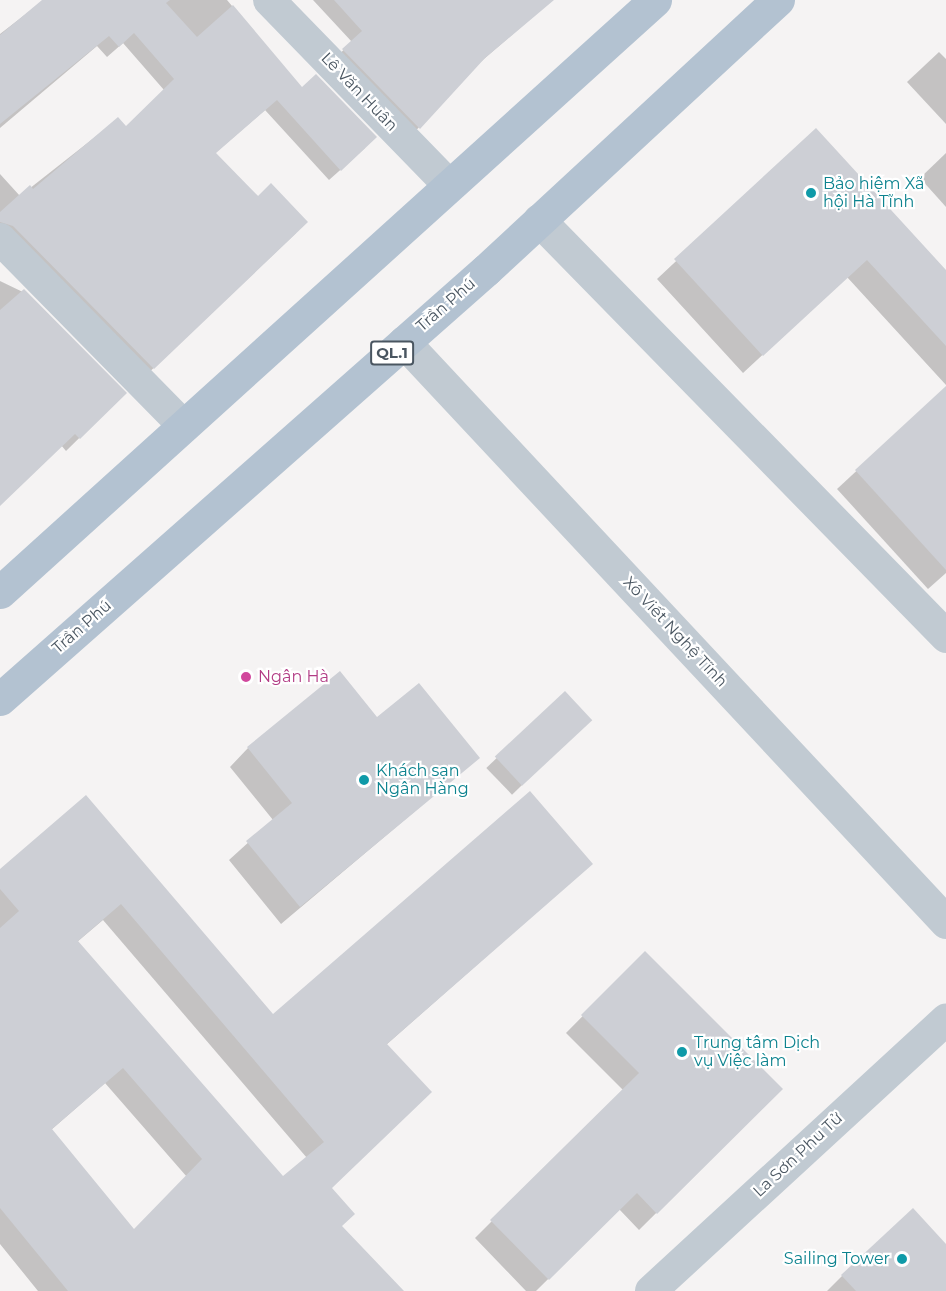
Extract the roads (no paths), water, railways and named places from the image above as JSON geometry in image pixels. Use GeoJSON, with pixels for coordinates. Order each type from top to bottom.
{"type":"FeatureCollection","features":[{"type":"Feature","properties":{"kind":"main road"},"geometry":{"type":"LineString","coordinates":[[0,592],[448,184],[655,0]]}},
{"type":"Feature","properties":{"kind":"main road","name":"Trần Phú"},"geometry":{"type":"LineString","coordinates":[[0,699],[404,342],[778,0]]}},
{"type":"Feature","properties":{"kind":"street","name":"Lê Văn Huân"},"geometry":{"type":"LineString","coordinates":[[269,0],[448,184]]}},
{"type":"Feature","properties":{"kind":"street"},"geometry":{"type":"LineString","coordinates":[[539,219],[946,636]]}},
{"type":"Feature","properties":{"kind":"street"},"geometry":{"type":"LineString","coordinates":[[0,239],[183,425]]}},
{"type":"Feature","properties":{"kind":"street","name":"Xô Viết Nghệ Tĩnh"},"geometry":{"type":"LineString","coordinates":[[404,342],[946,922]]}},
{"type":"Feature","properties":{"kind":"street","name":"La Sơn Phu Tử"},"geometry":{"type":"LineString","coordinates":[[651,1291],[946,1020]]}},
{"type":"Feature","properties":{"kind":"place","name":"Bảo hiệm Xã hội Hà Tĩnh"},"geometry":{"type":"Point","coordinates":[811,193]}},
{"type":"Feature","properties":{"kind":"place","name":"Ngân Hà"},"geometry":{"type":"Point","coordinates":[246,677]}},
{"type":"Feature","properties":{"kind":"place","name":"Khách sạn Ngân Hàng"},"geometry":{"type":"Point","coordinates":[364,780]}},
{"type":"Feature","properties":{"kind":"place","name":"Trung tâm Dịch vụ Việc làm"},"geometry":{"type":"Point","coordinates":[682,1052]}},
{"type":"Feature","properties":{"kind":"place","name":"Sailing Tower"},"geometry":{"type":"Point","coordinates":[902,1259]}}]}
